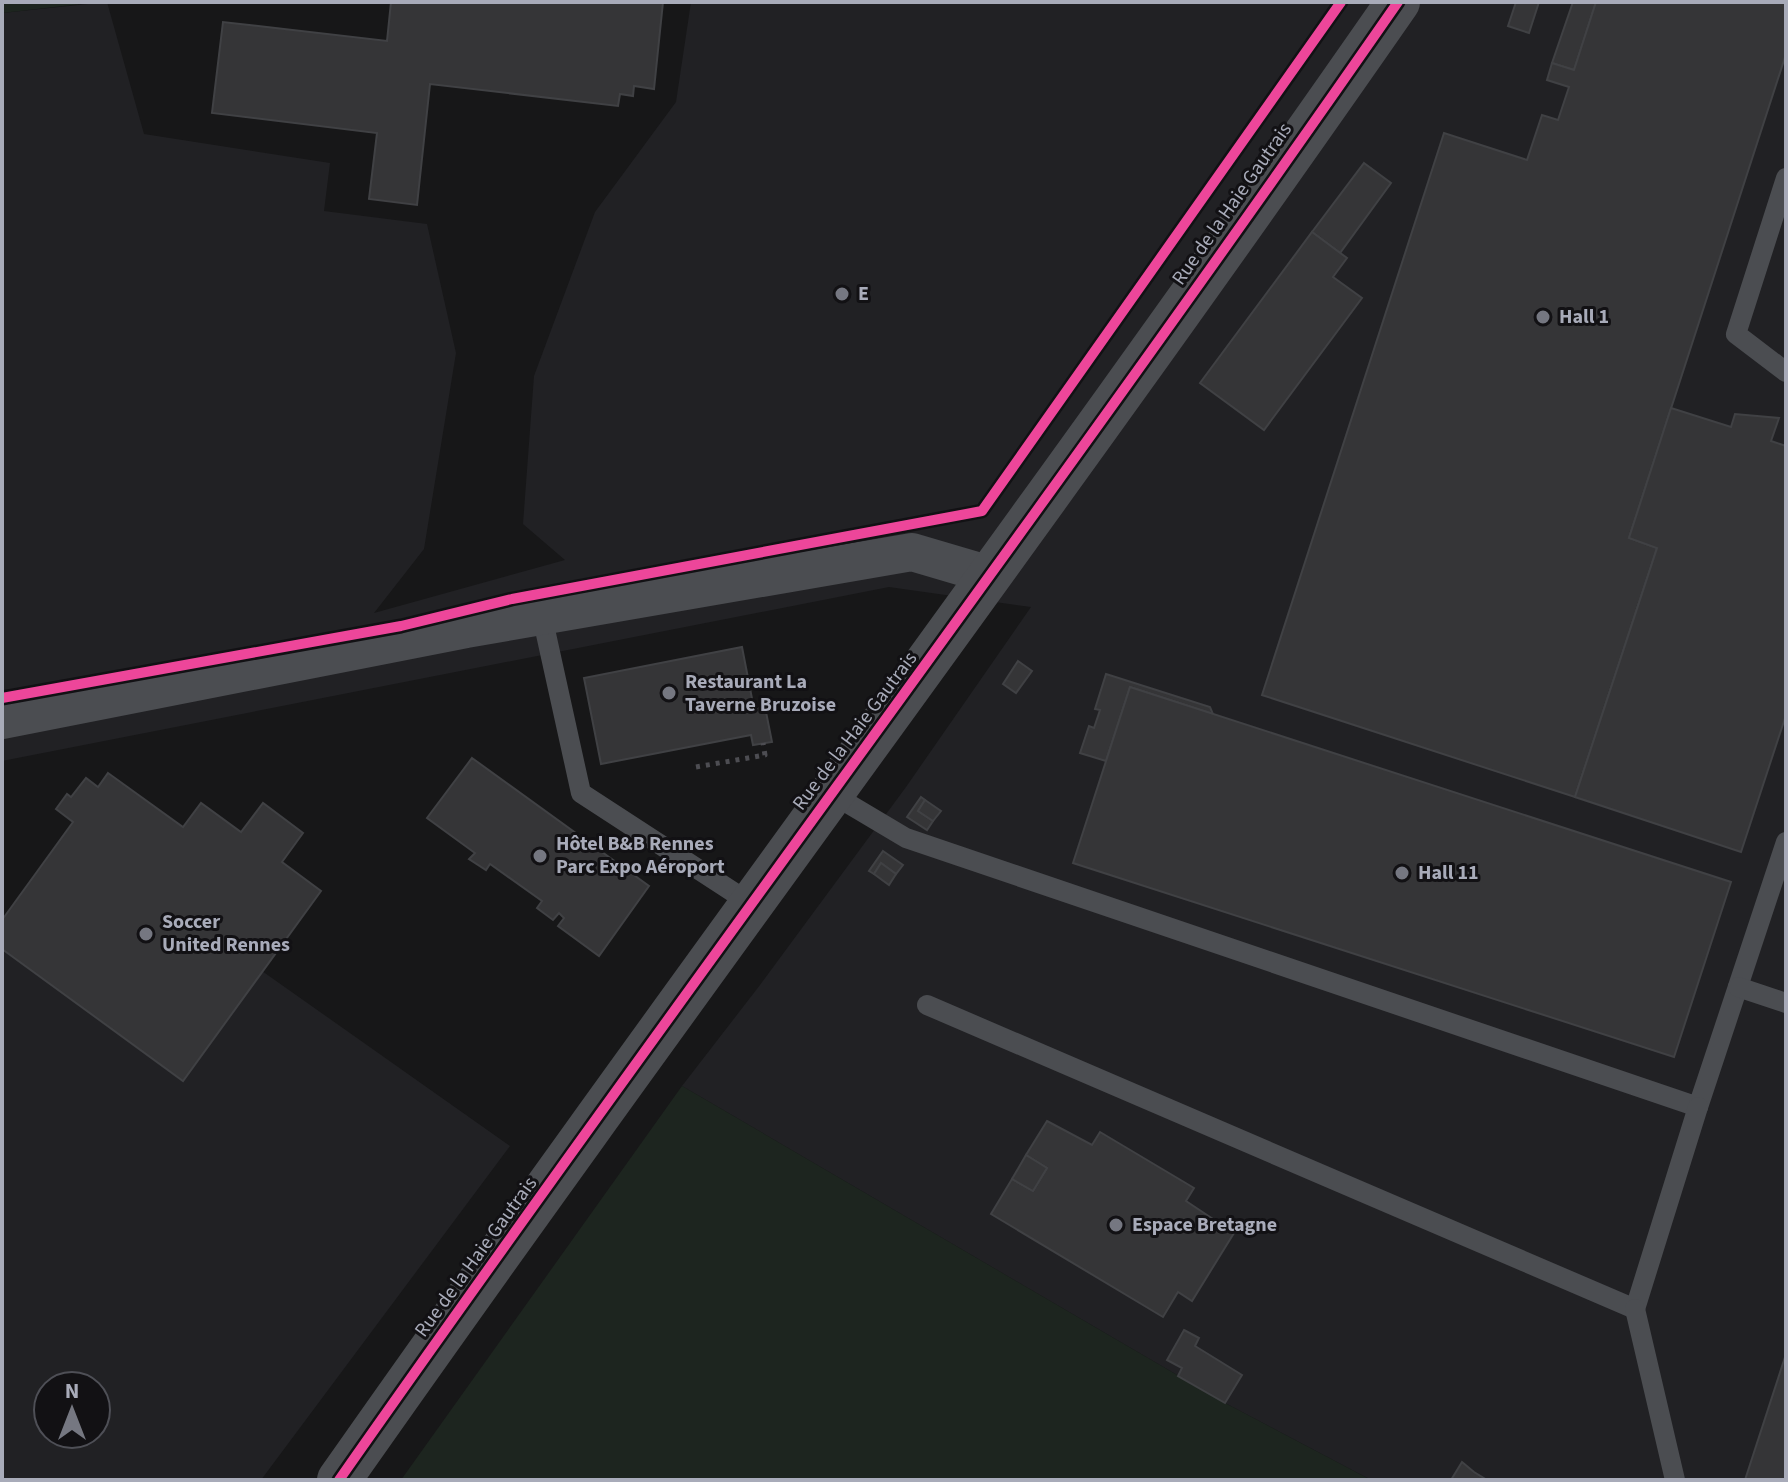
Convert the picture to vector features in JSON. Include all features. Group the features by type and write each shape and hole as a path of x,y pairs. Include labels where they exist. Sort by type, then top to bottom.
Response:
{"street":[{"name":"Rue de la Haie Gautrais","path":"339,1480 1398,2"},
{"path":"2,720 542,616 912,552 990,575"}],"lane":[{"path":"1785,185 1736,334 1786,372"},
{"path":"542,616 581,793 750,903"},
{"path":"832,794 906,838 1698,1107"},
{"path":"1675,1480 1635,1309 1786,842"},
{"path":"1738,987 1786,1003"},
{"path":"927,1005 1635,1309"}],"path":[{"path":"696,767 765,755 763,743"}],"shaded area":[{"path":"2,2 98,2 2,13"},
{"path":"107,2 144,134 330,163 324,211 427,224 456,353 424,549 374,613 565,560 523,524 534,376 595,212 676,102 691,2 1786,2 1786,1480 1371,1480 1225,1403 682,1086 906,787 1031,607 889,587 2,761 2,13"},
{"path":"2,949 182,1081 262,971 510,1146 261,1480 2,1480"},
{"path":"682,1086 1225,1403 1371,1480 401,1480"}],"building":[{"path":"391,2 663,2 654,89 634,86 633,96 620,94 618,106 430,84 417,205 369,199 377,133 212,113 223,22 387,41"},
{"path":"1516,2 1539,2 1529,33 1508,26"},
{"path":"1573,2 1596,2 1574,70 1552,63"},
{"name":"Hall 1","path":"1596,2 1786,2 1786,54 1629,538 1657,548 1575,797 1262,695 1444,133 1527,160 1542,115 1558,120 1569,87 1547,80 1552,63 1574,70"},
{"path":"1364,163 1391,183 1340,253 1312,232"},
{"path":"1312,232 1347,258 1333,277 1362,298 1264,430 1200,383"},
{"path":"1671,408 1731,427 1735,414 1779,418 1771,441 1786,446 1786,715 1741,852 1575,797 1657,548 1629,538"},
{"name":"Restaurant La Taverne Bruzoise","path":"742,647 754,709 765,707 772,742 753,745 751,735 601,764 584,678"},
{"path":"1018,661 1032,671 1016,693 1003,684"},
{"path":"1106,674 1210,707 1213,714 1130,687 1106,761 1080,753 1089,726 1094,728 1100,710 1095,709"},
{"name":"Hall 11","path":"1130,687 1731,882 1674,1057 1073,863"},
{"name":"Hôtel B&B Rennes Parc Expo Aéroport","path":"472,758 649,886 599,956 558,926 564,918 559,913 553,920 537,908 542,901 490,864 486,870 469,859 475,853 427,818"},
{"name":"Soccer United Rennes","path":"108,773 183,827 201,803 241,832 263,803 303,833 282,862 321,891 183,1081 2,949 2,920 73,822 56,809 67,794 71,797 86,778 98,787"},
{"path":"921,797 925,800 918,811 933,821 927,830 907,817"},
{"path":"925,800 941,811 933,821 918,811"},
{"path":"883,851 903,865 896,874 881,863 874,874 869,871"},
{"path":"881,863 896,874 889,885 874,874"},
{"name":"Espace Bretagne","path":"1047,1121 1092,1145 1100,1132 1194,1188 1186,1201 1234,1233 1192,1301 1178,1292 1163,1317 991,1214 1012,1179 1033,1191 1047,1168 1026,1155"},
{"path":"1026,1155 1047,1168 1033,1191 1012,1179"},
{"path":"1184,1330 1199,1338 1195,1346 1242,1375 1225,1403 1178,1376 1182,1368 1167,1360"},
{"path":"1786,1354 1786,1480 1745,1480"},
{"path":"1462,1462 1474,1472 1487,1480 1451,1480"}],"cycle path":[{"path":"2,698 401,626 512,599 982,511 1341,2"},
{"path":"339,1480 1136,373 1398,2"}],"place":[{"name":"E","path":"842,294"},
{"name":"Hall 1","path":"1543,317"},
{"name":"Restaurant La Taverne Bruzoise","path":"669,693"},
{"name":"Hôtel B&B Rennes Parc Expo Aéroport","path":"540,856"},
{"name":"Hall 11","path":"1402,873"},
{"name":"Soccer United Rennes","path":"146,934"},
{"name":"Espace Bretagne","path":"1116,1225"}]}
